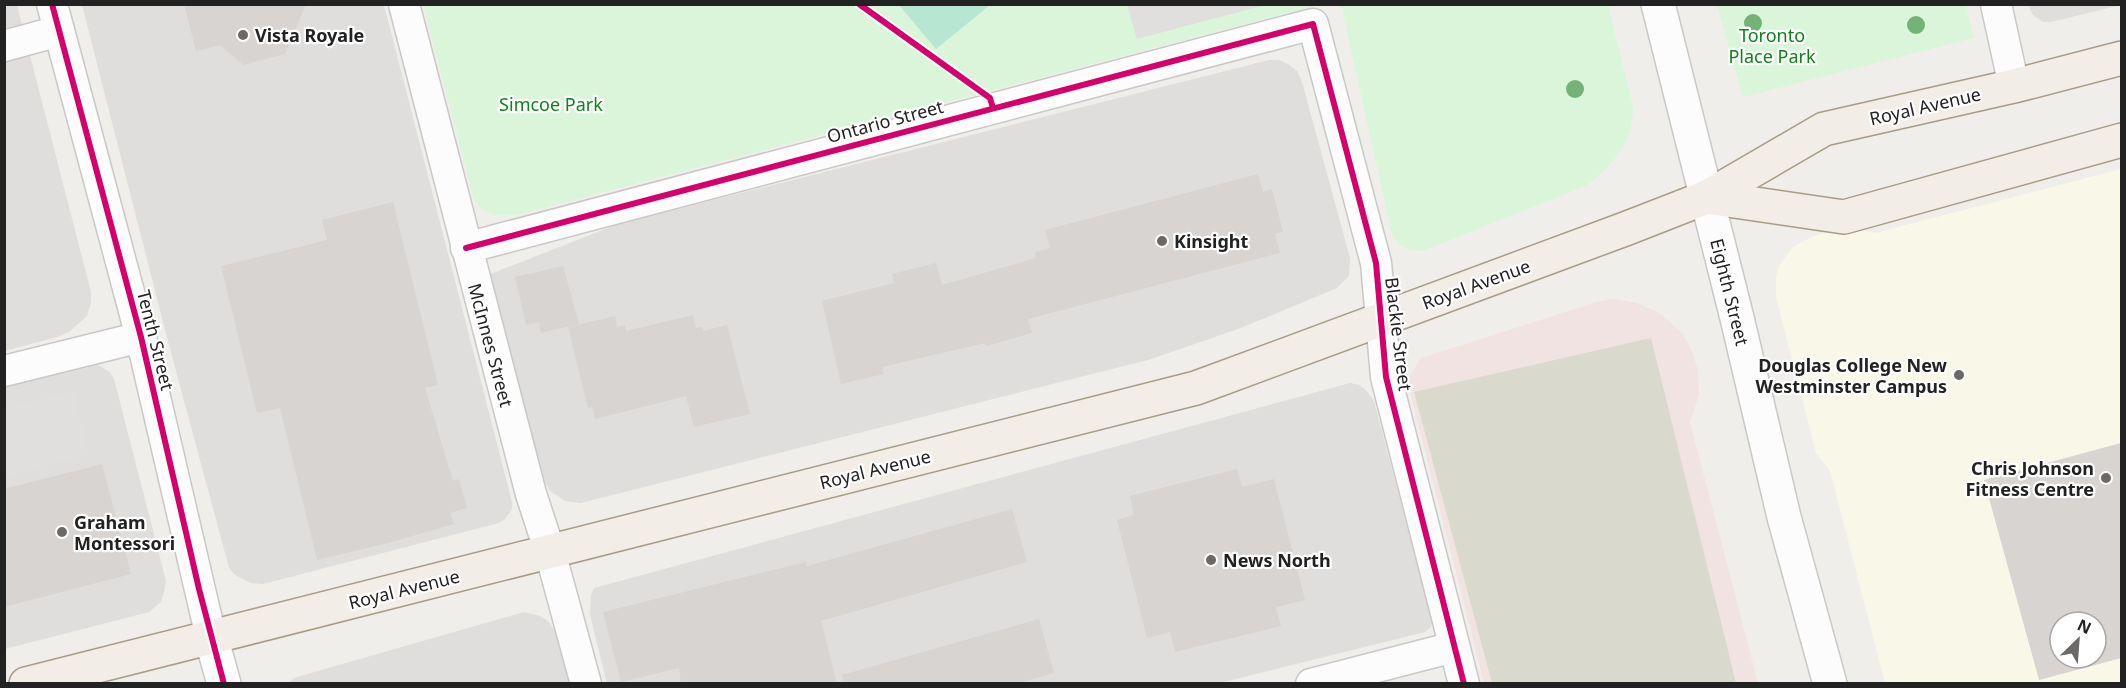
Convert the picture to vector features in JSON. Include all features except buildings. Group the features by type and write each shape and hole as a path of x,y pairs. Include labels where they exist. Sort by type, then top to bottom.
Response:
{"main road":[{"name":"Royal Avenue","path":"26,684 1196,388 1707,197 1824,129 2014,86 2121,58"},
{"name":"Royal Avenue","path":"1707,197 1844,217 2121,140"}],"street":[{"name":"McInnes Street","path":"404,4 531,494 550,552 586,684"},
{"name":"Eighth Street","path":"1658,4 1784,517 1830,684"},
{"path":"1996,4 2014,86"},
{"path":"4,46 56,18"},
{"name":"Tenth Street","path":"56,18 141,337 224,684"},
{"name":"Ontario Street","path":"466,248 1313,24"},
{"name":"Blackie Street","path":"1313,24 1376,263 1386,377 1464,684"},
{"path":"4,371 141,337"},
{"path":"1311,684 1454,647"}],"shaded area":[{"path":"1127,4 1265,5 1137,39"},
{"path":"2028,4 2121,5 2043,22 2033,15"},
{"path":"4,5 17,5 91,292 91,303 87,316 69,332 5,351"},
{"path":"82,5 384,5 512,502 512,509 506,518 499,523 263,584 251,583 235,575 229,568"},
{"path":"1269,60 1279,60 1288,64 1297,71 1302,82 1350,258 1349,276 1337,288 1241,328 1148,360 581,503 565,501 550,491 545,482 488,275 618,224"},
{"name":"Douglas College New Westminster Campus","path":"2121,169 2121,683 1885,683 1830,471 1816,453 1776,297 1776,277 1779,266 1792,248 1811,237 1851,228 1875,233"},
{"path":"1613,299 1638,303 1661,314 1683,334 1692,351 1698,370 1699,395 1690,422 1758,683 1484,683 1407,380 1421,358 1597,302"},
{"path":"1651,338 1736,683 1492,683 1414,392"},
{"path":"98,365 110,372 114,379 166,581 161,602 149,612 5,649 5,387"},
{"path":"1350,383 1366,390 1374,401 1432,621 1431,627 1425,632 1220,683 607,684 590,615 591,595 594,588"},
{"path":"73,392 89,454 5,476 5,409"},
{"path":"524,612 547,620 555,631 569,683 287,683 297,677"}],"green space":[{"name":"Simcoe Park","path":"423,5 1318,5 516,215 503,215 483,210 474,200"},
{"path":"899,5 990,5 936,49"},
{"path":"1341,5 1608,5 1633,106 1630,131 1626,142 1613,161 1586,186 1423,251 1405,248 1392,235"},
{"name":"Toronto Place Park","path":"1717,5 1966,5 1974,38 1743,97"}],"cycle path":[{"path":"52,4 141,337 199,589 224,684"},
{"path":"859,4 990,98 993,108"},
{"path":"466,248 1313,24 1376,263 1386,377 1464,684"}],"place":[{"name":"Vista Royale","path":"243,35"},
{"name":"Kinsight","path":"1162,241"},
{"name":"Douglas College New Westminster Campus","path":"1959,375"},
{"name":"Chris Johnson Fitness Centre","path":"2106,478"},
{"name":"Graham Montessori","path":"62,532"},
{"name":"News North","path":"1211,560"}]}
